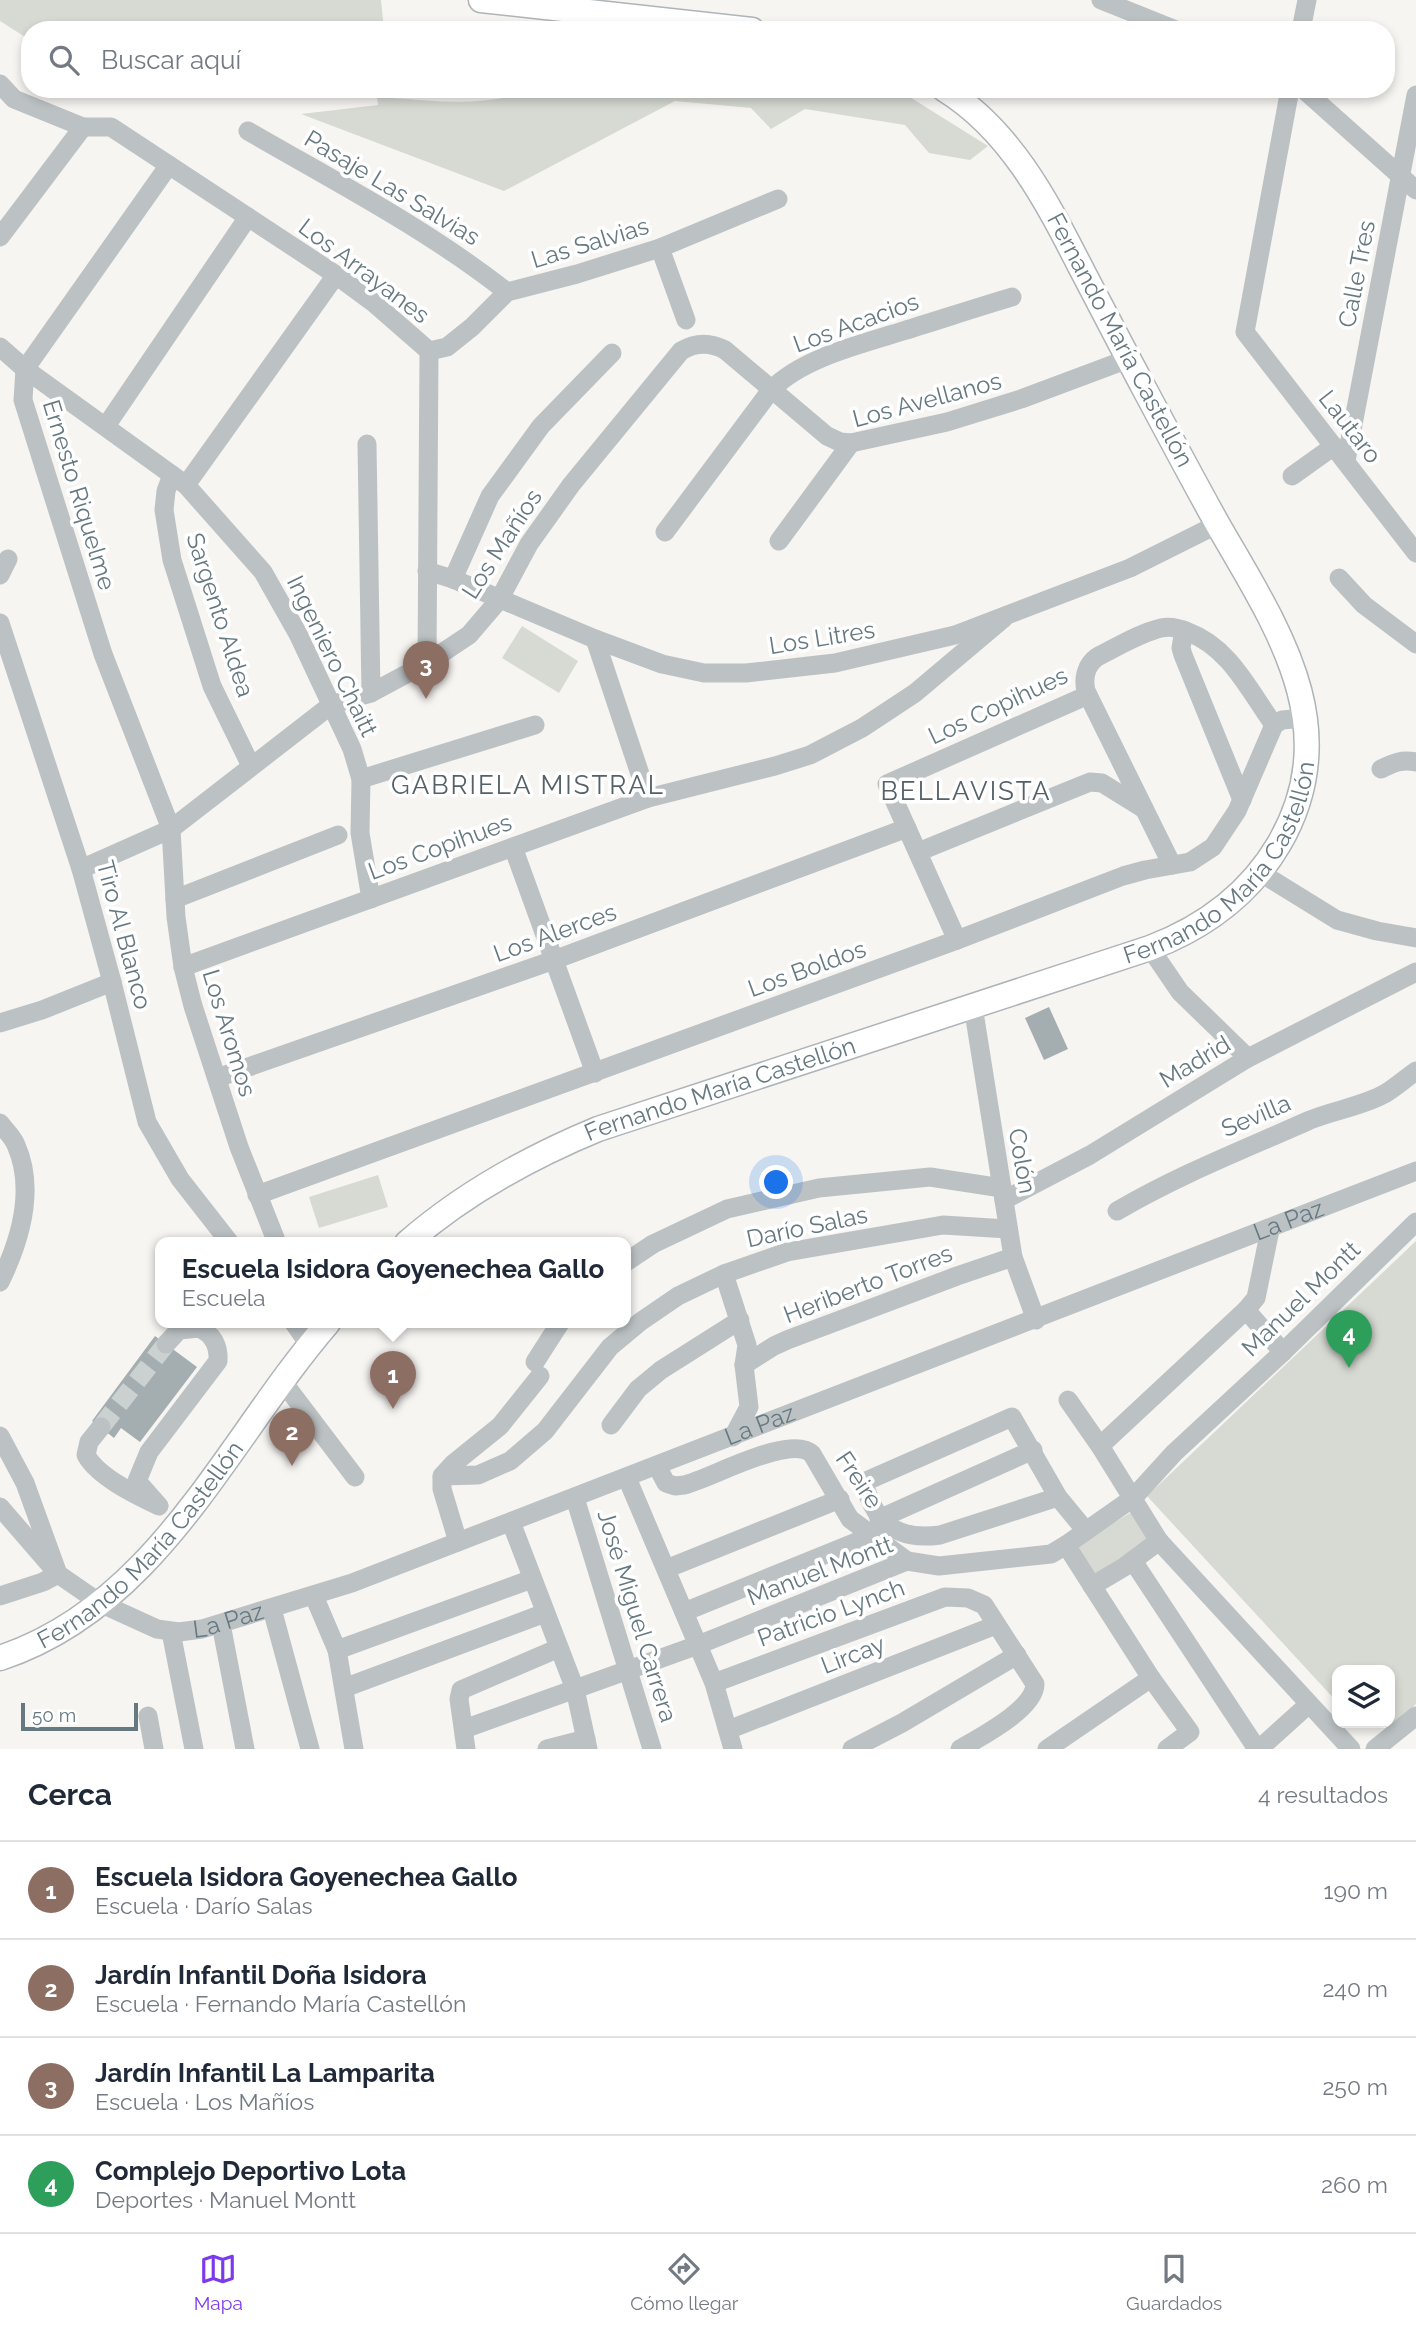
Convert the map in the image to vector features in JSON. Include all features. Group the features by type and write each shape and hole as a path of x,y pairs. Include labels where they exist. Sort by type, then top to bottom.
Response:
{"main road":[{"path":"481,0 671,21"},
{"name":"Fernando María Castellón","path":"414,1237 489,1182 598,1129 1177,937 1207,920 1238,897 1261,873 1289,825 1301,792 1306,754 1305,718 1300,689 1289,656 1257,591 1128,359 1055,219 1005,142 956,98"},
{"name":"Fernando María Castellón","path":"8,1656 76,1620 132,1576 183,1519 321,1330"}],"street":[{"path":"1101,0 1154,21"},
{"path":"1303,21 1307,0"},
{"name":"Los Arrayanes","path":"0,84 7,101 83,127 111,127 336,275 374,303 429,351 427,663"},
{"name":"Calle Tres","path":"1340,454 1416,95"},
{"name":"Lautaro","path":"1288,98 1245,332 1416,553"},
{"path":"1313,98 1416,190"},
{"path":"0,237 83,127"},
{"name":"Pasaje Las Salvias","path":"248,131 396,214 471,264 507,292"},
{"path":"25,369 169,165"},
{"name":"Las Salvias","path":"429,351 447,347 472,327 507,292 660,248 778,199"},
{"path":"106,426 248,217"},
{"path":"660,248 686,320"},
{"name":"Sargento Aldea","path":"251,766 212,685 172,560 164,510 166,491 179,480 336,275"},
{"name":"Los Acacios","path":"665,531 771,390 793,371 833,355 1012,297"},
{"name":"Los Mañíos","path":"81,869 171,829 331,705 371,693 427,663 469,635 499,600 529,544 571,485 681,351 695,344 718,346 827,436 840,442 851,443"},
{"name":"Ingeniero Chaitt","path":"0,347 25,369 179,480 262,572 298,634 352,749 361,779 360,833 371,898"},
{"path":"453,579 490,496 541,426 612,353"},
{"name":"Los Avellanos","path":"779,541 851,443 947,422 994,408 1128,359"},
{"name":"Ernesto Riquelme","path":"25,369 23,400 95,629 171,829"},
{"path":"367,444 371,693"},
{"path":"1292,476 1340,454"},
{"name":"Los Litres","path":"427,571 453,579 595,639 683,669 704,673 746,673 804,668 894,651 954,635 1130,568 1218,524"},
{"path":"1339,578 1364,605 1416,643"},
{"name":"Los Copihues","path":"183,967 648,798 810,755 862,728 915,693 1004,618"},
{"name":"Tiro Al Blanco","path":"0,623 81,869 147,1122 180,1179 225,1237"},
{"name":"Los Copihues","path":"907,828 887,784 1087,695 1085,678 1094,659 1162,628 1184,630"},
{"path":"1242,800 1183,655 1181,648 1184,630 1209,641 1221,651 1274,725 1282,720 1305,718"},
{"path":"595,639 648,798"},
{"path":"1087,695 1172,865"},
{"path":"361,779 535,725"},
{"name":"Los Boldos","path":"257,1195 957,940 1123,876 1190,862 1213,847 1232,821 1274,725"},
{"path":"1381,769 1394,762 1416,762"},
{"path":"918,852 1090,782 1102,783 1145,809"},
{"path":"907,828 957,940"},
{"name":"Los Alerces","path":"217,1078 554,960 907,828"},
{"name":"Los Aromos","path":"171,829 183,967 193,1006 257,1195 275,1237"},
{"path":"175,898 338,835"},
{"path":"513,847 595,1073"},
{"path":"1261,873 1337,920 1416,938"},
{"path":"1150,948 1180,992 1248,1058"},
{"name":"Madrid","path":"1003,1194 1090,1154 1248,1058 1416,972"},
{"path":"0,1023 42,1010 112,982"},
{"name":"Colón","path":"973,1006 1013,1257 1036,1320"},
{"name":"Sevilla","path":"1117,1212 1156,1188 1175,1182 1218,1159 1324,1114 1384,1094 1416,1071"},
{"path":"0,1123 16,1144 26,1184 22,1220 13,1254 0,1282"},
{"name":"La Paz","path":"0,1507 58,1574 100,1603 144,1624 171,1632 221,1624 314,1596 575,1498 1416,1171"},
{"path":"631,1259 653,1244 727,1209 819,1188 930,1177 1003,1194"},
{"name":"Manuel Montt","path":"464,1729 698,1645 907,1561 939,1566 1051,1554 1133,1498 1174,1453 1283,1352 1416,1222"},
{"name":"Darío Salas","path":"442,1476 478,1475 510,1461 545,1432 610,1347 678,1296 724,1273 787,1252 943,1225 1008,1229"},
{"path":"1100,1446 1247,1310 1256,1298 1270,1230"},
{"name":"Heriberto Torres","path":"744,1365 787,1340 1013,1257"},
{"path":"724,1273 747,1345 744,1365 749,1406 733,1437"},
{"path":"1247,1310 1283,1352"},
{"path":"611,1425 638,1389 661,1370 740,1320"},
{"path":"159,1506 137,1481 149,1451 218,1361 214,1341 198,1328 179,1330 166,1344"},
{"path":"458,1542 442,1489 442,1476 500,1426 537,1369 558,1328"},
{"path":"284,1382 355,1477"},
{"path":"1069,1400 1159,1541 1351,1749"},
{"name":"Manuel Montt","path":"1033,1450 1012,1417 864,1482 875,1527 927,1537 940,1535 1058,1497"},
{"path":"101,1427 89,1442 86,1455 92,1466 138,1496 183,1519"},
{"path":"0,1436 25,1483 58,1574 31,1587 0,1596"},
{"name":"Freire","path":"657,1466 666,1483 684,1485 752,1458 800,1447 812,1454 850,1519 875,1527 907,1561"},
{"path":"684,1612 875,1527 1033,1450 1058,1497 1086,1531"},
{"path":"627,1478 714,1683 731,1740"},
{"name":"José Miguel Carrera","path":"575,1498 652,1749"},
{"path":"666,1569 840,1499"},
{"path":"511,1522 575,1689 587,1744 547,1749"},
{"path":"1092,1586 1133,1561 1159,1541"},
{"path":"1066,1545 1151,1678 1190,1732 1168,1749"},
{"path":"1133,1561 1258,1749 1308,1704"},
{"path":"337,1650 532,1578"},
{"path":"314,1596 337,1650 354,1749"},
{"name":"Patricio Lynch","path":"714,1683 945,1597 968,1598 984,1605 996,1625"},
{"path":"272,1609 310,1749"},
{"path":"344,1688 545,1613"},
{"path":"221,1624 245,1749"},
{"path":"960,1749 1001,1724 1031,1699 1035,1691 1035,1684 996,1625"},
{"name":"Lircay","path":"731,1740 996,1625"},
{"path":"171,1632 194,1749"},
{"path":"466,1749 459,1699 461,1690 559,1648"},
{"path":"852,1749 902,1723 1017,1655"},
{"path":"1047,1749 1151,1678"},
{"path":"148,1716 154,1749"},
{"path":"1374,1749 1416,1716"}],"shaded area":[{"path":"0,0 381,0 383,21 21,21 21,34 0,21"},
{"path":"377,98 465,102 504,98 911,98 988,146 970,160 929,153 905,125 805,109 771,129 751,108 675,101 504,191 301,114 378,105"},
{"path":"522,626 578,661 559,693 502,658"},
{"path":"378,1175 388,1207 319,1228 309,1197"},
{"path":"1416,1241 1416,1704 1396,1723 1395,1665 1332,1665 1332,1697 1147,1496"},
{"path":"1135,1510 1153,1539 1094,1574 1077,1545"}],"building":[{"path":"1049,1007 1068,1049 1044,1060 1025,1018"},
{"path":"155,1336 197,1367 140,1442 121,1428 114,1438 92,1421"}],"tunnel":[{"path":"101,1427 166,1344"}],"place":[{"name":"Jardín Infantil La Lamparita","path":"426,699"},
{"name":"Complejo Deportivo Lota","path":"1349,1368"},
{"name":"Escuela Isidora Goyenechea Gallo","path":"393,1409"},
{"name":"Jardín Infantil Doña Isidora","path":"292,1466"}],"district":[{"name":"GABRIELA MISTRAL","path":"528,785"},
{"name":"BELLAVISTA","path":"966,791"}]}
